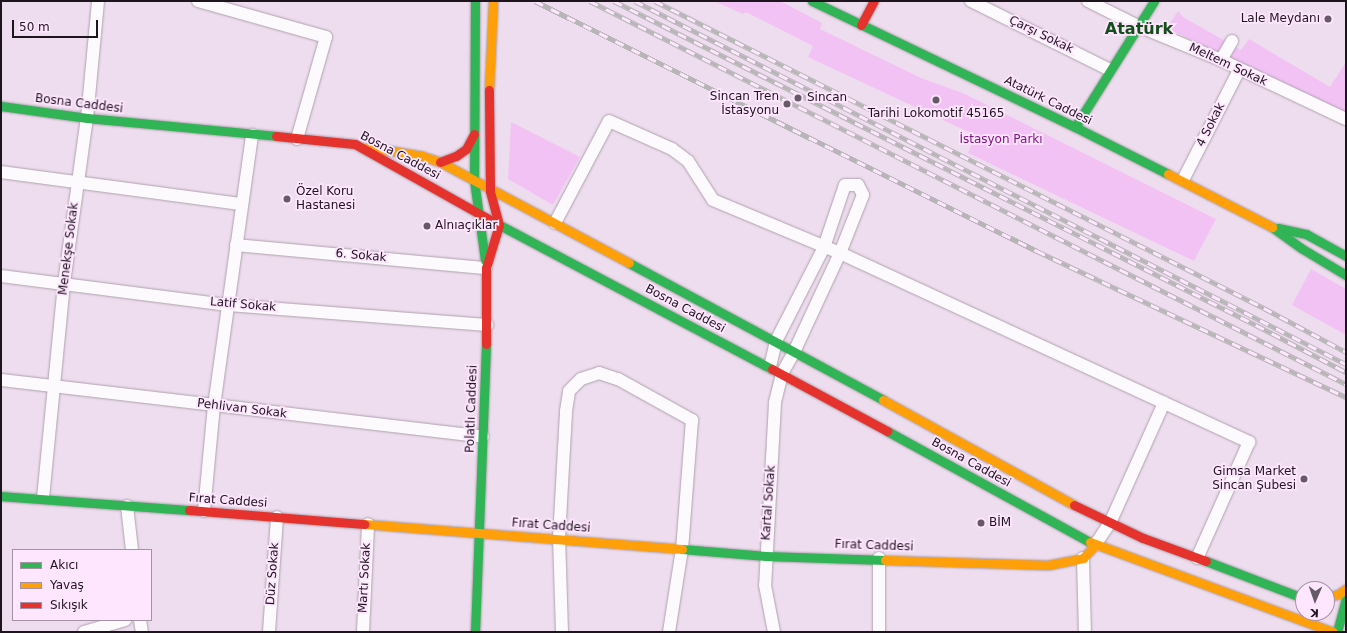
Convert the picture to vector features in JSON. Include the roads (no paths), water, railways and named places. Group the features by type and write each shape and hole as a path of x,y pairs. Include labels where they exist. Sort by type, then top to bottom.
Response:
{"street":[{"name":"Menekşe Sokak","path":"43,498 64,283 87,118 98,1"},
{"path":"198,1 326,37 297,139"},
{"path":"475,1 474,180 480,213 486,268"},
{"path":"493,1 489,87 490,191 499,225"},
{"name":"Atatürk Caddesi","path":"812,1 1183,180 1272,227"},
{"path":"861,24 874,1"},
{"name":"Çarşı Sokak","path":"971,1 1110,70"},
{"name":"Meltem Sokak","path":"1088,1 1138,26 1221,60 1239,70 1346,119"},
{"path":"1075,127 1154,1"},
{"path":"1221,60 1232,41"},
{"name":"4 Sokak","path":"1183,180 1239,70"},
{"name":"Bosna Caddesi","path":"1,106 87,118 355,144 422,156 440,162 474,180 490,191 555,222 776,341 1079,508 1143,538 1295,595"},
{"path":"555,222 609,121 672,149 688,161 713,200 824,247 840,252 1249,442 1197,558"},
{"path":"440,162 456,156 466,149 474,134"},
{"path":"204,512 214,406 252,135"},
{"name":"Bosna Caddesi","path":"355,144 499,225 770,367 1095,546 1333,632"},
{"path":"1,172 242,204"},
{"name":"Kartal Sokak","path":"774,632 765,585 775,403 782,374 794,352 840,252 863,195 858,185 845,185 824,247"},
{"name":"Polatlı Caddesi","path":"475,632 487,325 486,268 499,225"},
{"path":"1272,227 1306,234 1346,256"},
{"path":"1272,227 1301,248 1346,275"},
{"name":"6. Sokak","path":"236,245 486,268"},
{"path":"770,367 776,341 824,247"},
{"name":"Latif Sokak","path":"1,276 228,305 487,325"},
{"path":"562,632 558,538 566,411 569,391 581,379 599,373 618,379 692,420 682,549 669,632"},
{"name":"Pehlivan Sokak","path":"1,380 483,438"},
{"path":"1085,632 1083,558 1095,546 1110,523 1164,403"},
{"name":"Fırat Caddesi","path":"1,496 558,538 766,556 879,558 1048,565 1083,558"},
{"path":"126,506 132,549"},
{"name":"Düz Sokak","path":"269,632 277,517"},
{"name":"Martı Sokak","path":"363,632 368,524"},
{"path":"879,558 879,632"},
{"path":"1335,595 1346,589"},
{"path":"1337,632 1344,613 1346,599"},
{"path":"84,632 122,621"},
{"path":"140,621 142,632"}],"railway":[{"path":"535,1 1037,251 1346,397"},
{"path":"590,1 1346,384"},
{"path":"614,1 1256,325 1346,372"},
{"path":"635,1 1346,364"},
{"path":"655,1 1264,308 1346,352"}],"place":[{"name":"Lale Meydanı","path":"1328,19"},
{"name":"Sincan","path":"798,98"},
{"name":"Tarihi Lokomotif 45165","path":"936,100"},
{"name":"Sincan Tren İstasyonu","path":"787,104"},
{"name":"Özel Koru Hastanesi","path":"287,199"},
{"name":"Alnıaçıklar","path":"427,226"},
{"name":"Gimsa Market Sincan Şubesi","path":"1304,479"},
{"name":"BİM","path":"981,523"}],"district":[{"name":"Atatürk","path":"1139,29"}],"park label":[{"name":"İstasyon Parkı","path":"1001,140"}]}
